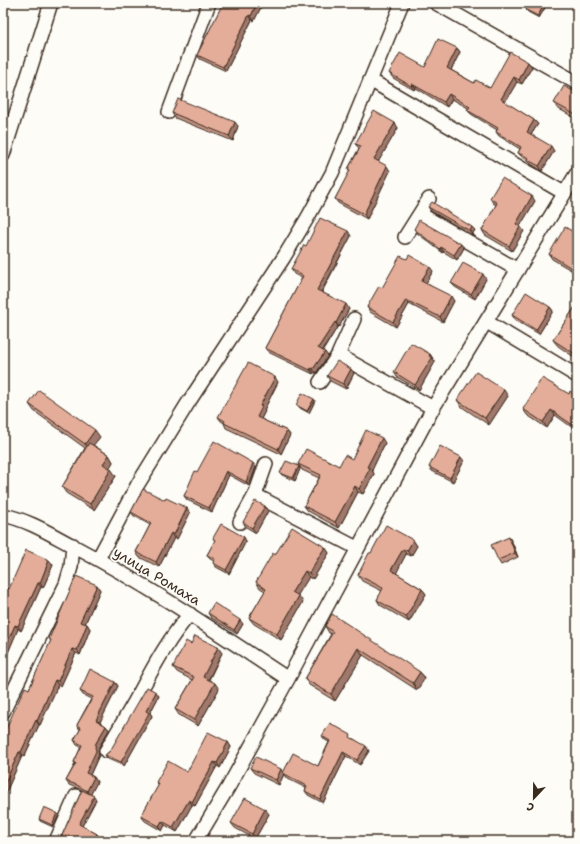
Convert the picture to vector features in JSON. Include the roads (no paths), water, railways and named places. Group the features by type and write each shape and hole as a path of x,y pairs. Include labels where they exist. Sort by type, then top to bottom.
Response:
{"street":[{"path":"3,155 51,3"},
{"path":"169,112 209,3"},
{"path":"98,558 138,484 188,403 284,257 308,217 332,173 402,3"},
{"path":"436,3 577,83"},
{"path":"370,80 564,193"},
{"path":"196,841 229,786 288,679 433,408 577,173"},
{"path":"405,237 429,199"},
{"path":"420,214 518,270"},
{"path":"320,382 338,355 354,319"},
{"path":"487,322 577,376"},
{"path":"338,355 433,408"},
{"path":"240,522 255,495 266,464"},
{"path":"255,495 357,548"},
{"name":"улица Ромаха","path":"3,515 15,517 43,529 98,558 190,614 288,679"},
{"path":"3,712 66,584 72,567 73,545"},
{"path":"106,751 156,662 179,626 190,614"},
{"path":"61,839 76,796"}]}
